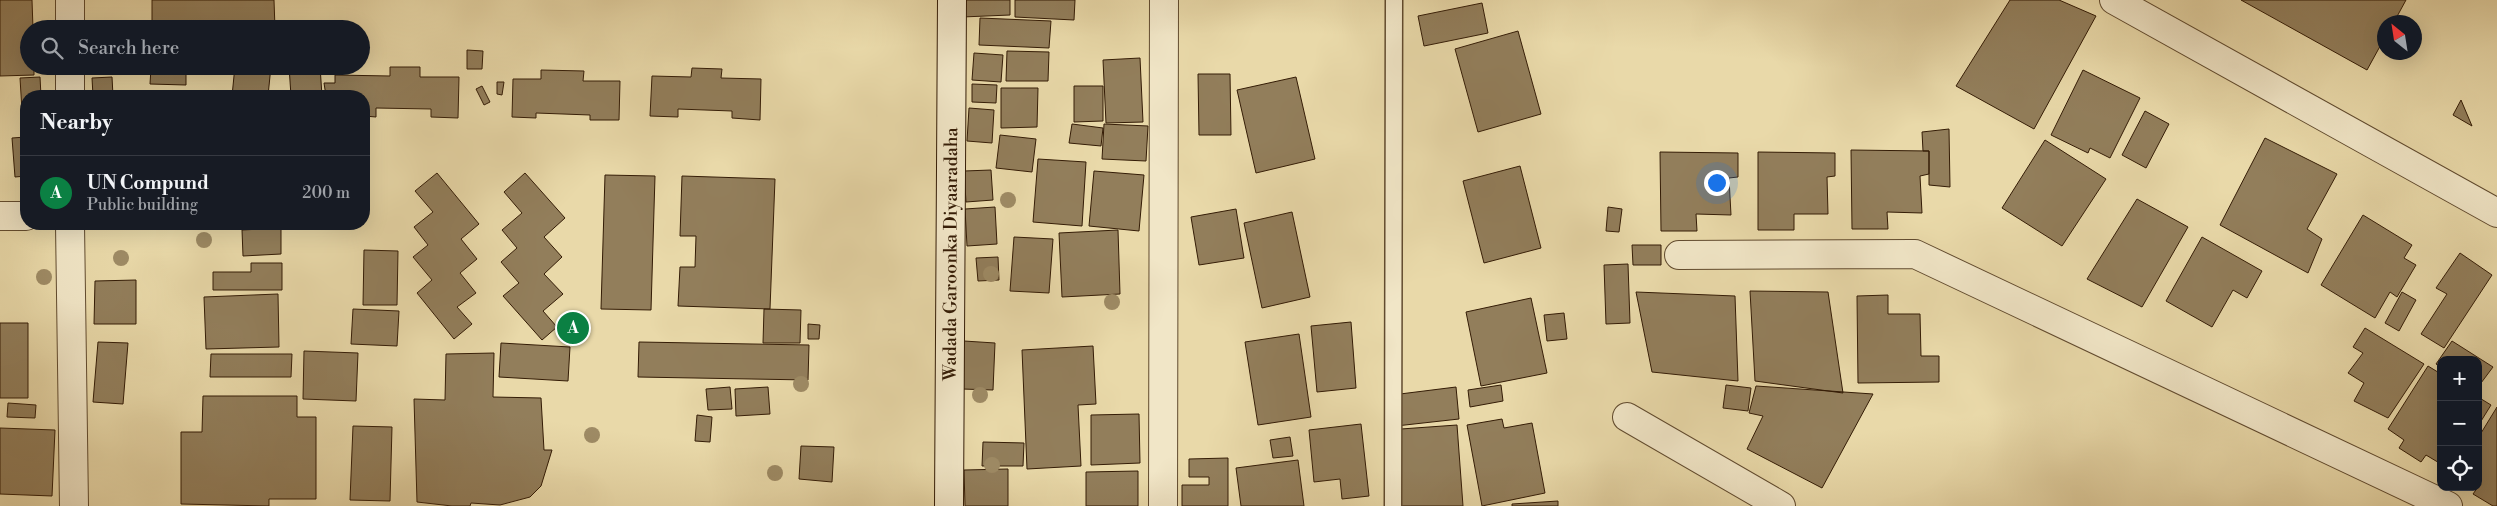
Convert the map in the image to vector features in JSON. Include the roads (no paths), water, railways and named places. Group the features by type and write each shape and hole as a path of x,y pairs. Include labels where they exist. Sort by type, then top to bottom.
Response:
{"street":[{"path":"70,0 70,20"},
{"name":"Wadada Garoonka Diyaaradaha","path":"949,506 952,0"},
{"path":"1163,506 1164,0"},
{"path":"2114,0 2497,213"},
{"path":"70,75 70,90"},
{"path":"0,216 20,216"},
{"path":"70,230 74,506"},
{"path":"1679,255 1915,254 2448,506"},
{"path":"1627,416 1781,506"}],"lane":[{"path":"1393,506 1394,0"}],"place":[{"name":"UN Compund","path":"573,328"}]}
